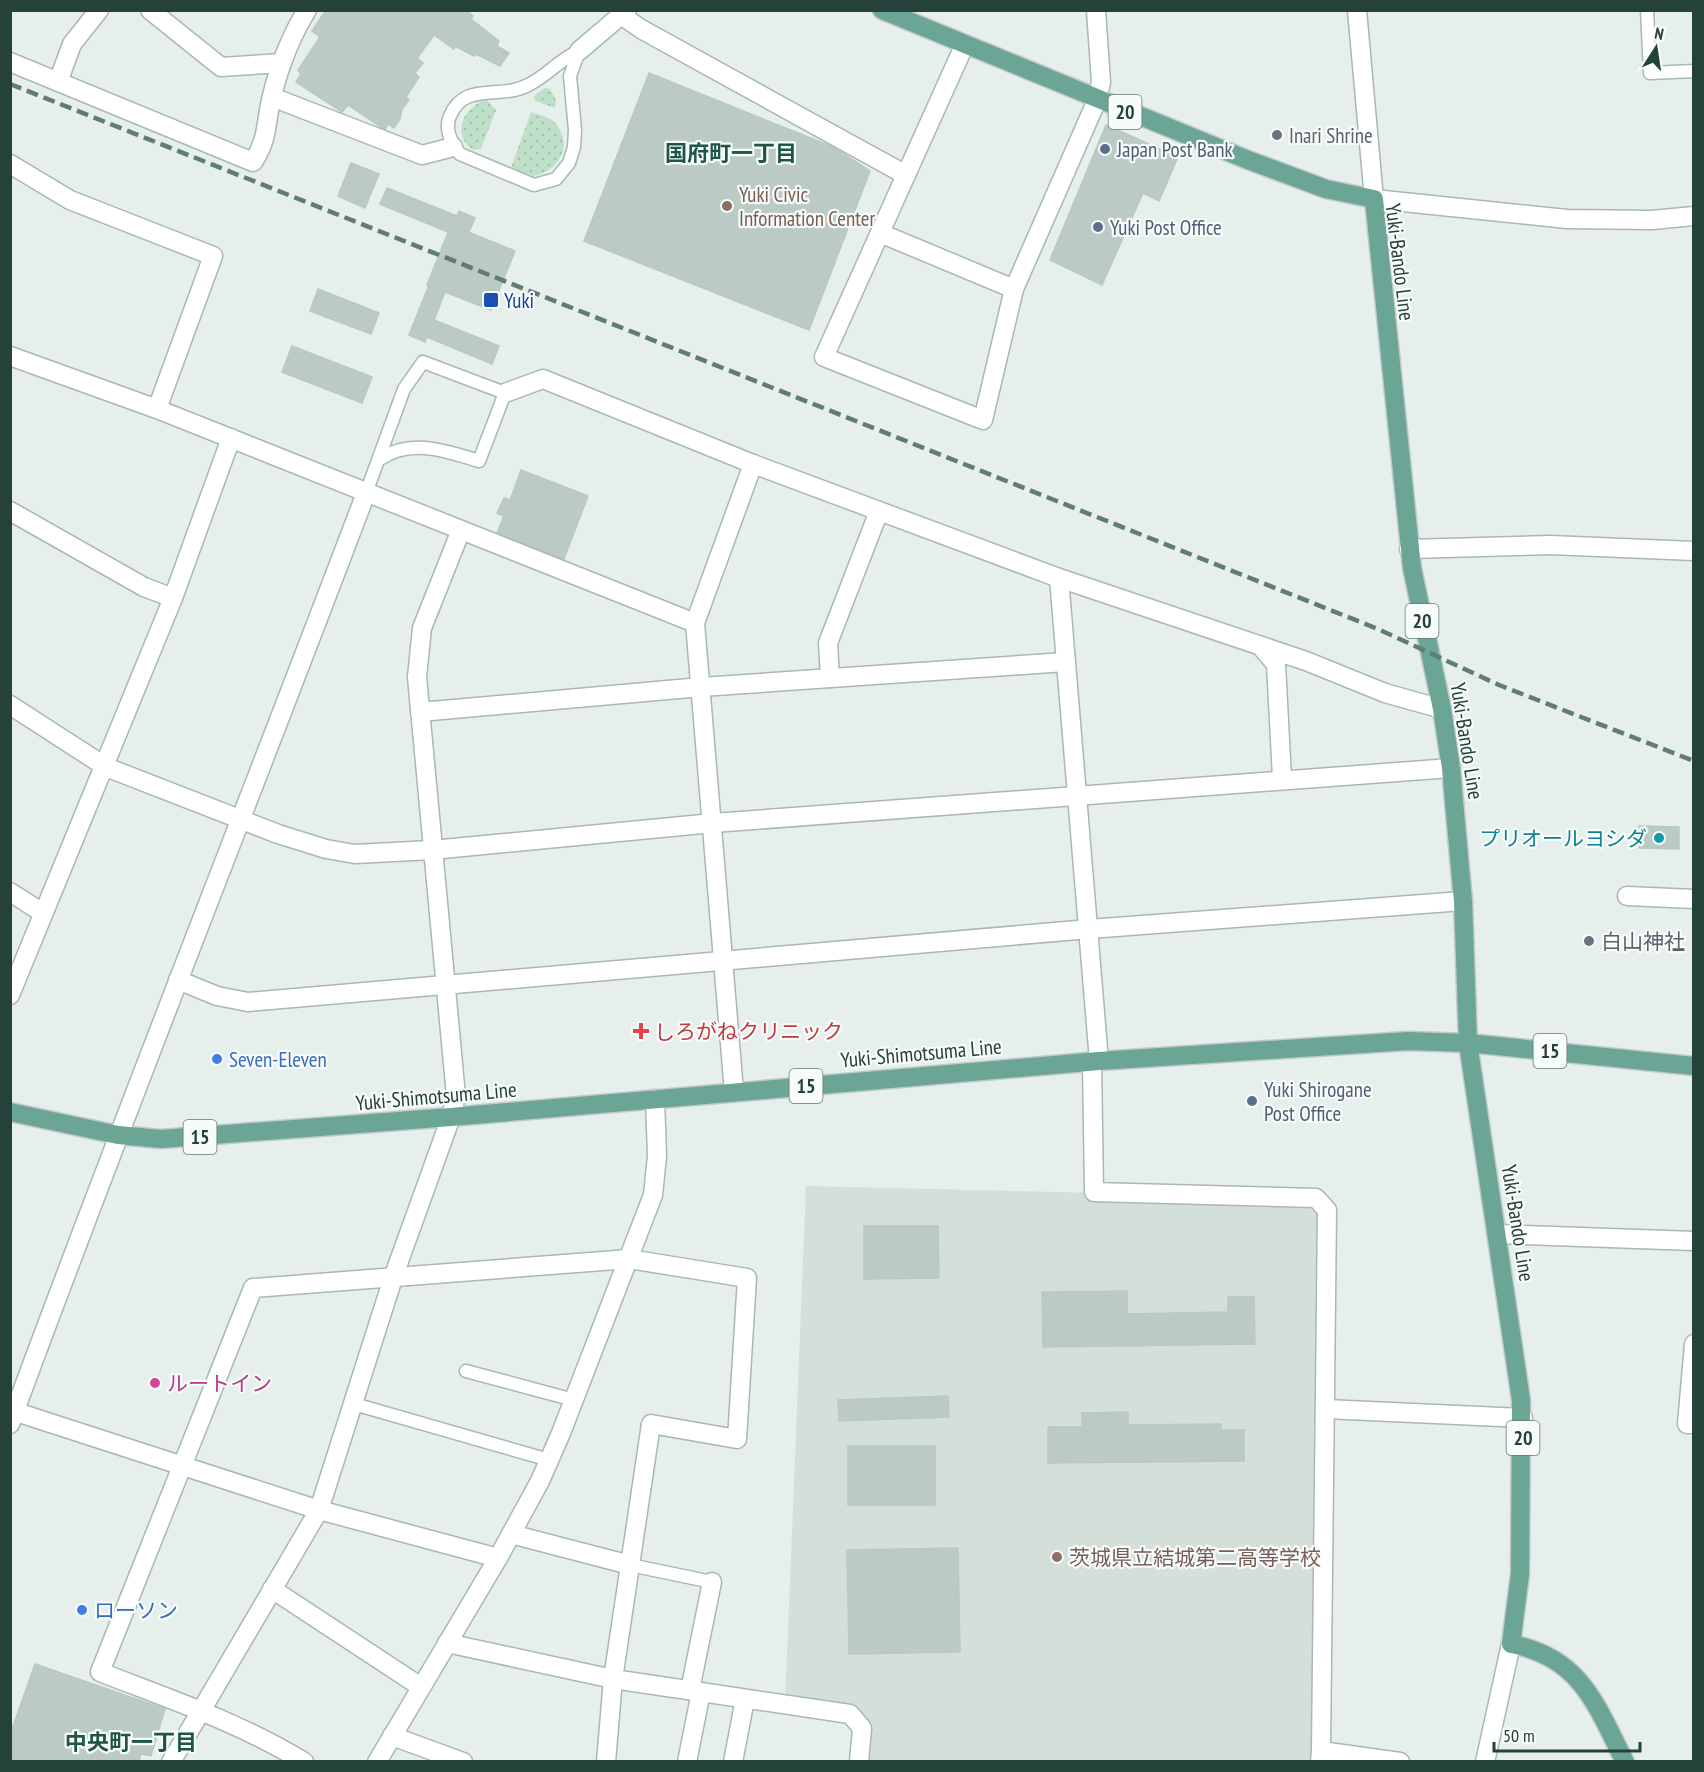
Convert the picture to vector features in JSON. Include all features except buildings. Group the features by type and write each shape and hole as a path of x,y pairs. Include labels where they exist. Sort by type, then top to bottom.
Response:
{"main road":[{"name":"Yuki-Bando Line","path":"882,10 964,46 1310,184 1374,199 1409,549 1417,598 1442,709 1451,768 1463,901 1468,1043 1498,1233 1523,1418 1520,1574 1511,1644"},
{"name":"Yuki-Shimotsuma Line","path":"10,1112 118,1135 171,1138 451,1117 1096,1061 1408,1041 1468,1043 1694,1066"},
{"path":"1511,1644 1545,1654 1576,1675 1586,1687 1626,1761"}],"street":[{"path":"58,82 72,45 99,10"},
{"path":"150,10 221,67 282,63"},
{"path":"10,62 253,162 264,146 272,98 282,63 307,10"},
{"path":"964,46 824,357 983,420 1014,290 1097,100 1101,82 1096,10"},
{"path":"1357,10 1374,199 1567,219 1652,220 1694,216"},
{"path":"579,51 624,13 641,29 906,175"},
{"path":"272,98 422,155 453,147"},
{"path":"10,164 70,200 213,256 157,409"},
{"path":"880,233 1014,290"},
{"path":"10,357 157,409 695,623"},
{"path":"505,393 543,379 753,464 1059,578 1263,649 1306,661 1385,693 1442,709"},
{"path":"10,995 106,767 173,598 231,438"},
{"path":"734,1092 695,623 753,464"},
{"path":"366,493 243,819 178,980 12,1415 184,1465 319,1510 498,1558"},
{"path":"10,511 144,587 173,598"},
{"path":"830,678 828,643 879,511"},
{"path":"171,1761 319,1510 394,1275 451,1117 456,1096 417,677 422,628 460,530"},
{"path":"1409,549 1550,545 1694,551"},
{"path":"1059,578 1089,929 1096,1061 1094,1192 1316,1198 1327,1210 1320,1756 1400,1761"},
{"path":"1263,649 1276,664 1282,778"},
{"path":"420,712 701,687 1065,662"},
{"path":"10,705 106,767 326,849 355,854 432,850 713,823 1078,796 1282,778 1451,768"},
{"path":"10,892 43,913"},
{"path":"1627,896 1694,899"},
{"path":"178,980 217,996 248,1002 1089,929 1463,901"},
{"path":"377,1761 498,1558 549,1460 653,1196 657,1156 655,1099"},
{"path":"1498,1233 1694,1242"},
{"path":"304,1761 201,1711 100,1672 253,1288 394,1275 629,1259 747,1278 737,1439 651,1424 613,1679 606,1761"},
{"path":"1694,1344 1687,1424 1694,1424"},
{"path":"1325,1409 1523,1418"},
{"path":"511,1534 630,1565"},
{"path":"687,1761 712,1582"},
{"path":"272,1589 421,1687"},
{"path":"447,1643 613,1679 850,1714 862,1728 858,1761"},
{"path":"1485,1761 1511,1644"},
{"path":"734,1761 745,1699"},
{"path":"392,1736 463,1761"}],"lane":[{"path":"1647,10 1650,73 1694,71"},
{"path":"579,51 570,76 574,147 569,163 561,176 534,186 460,154 453,147 448,121 456,103 473,93 516,91 531,84 563,58 579,51"},
{"path":"366,493 404,389 423,362 505,393 479,461 444,450 415,447 394,450 380,459"},
{"path":"466,1371 574,1400"},
{"path":"354,1404 549,1460"},
{"path":"630,1565 712,1582"}],"shaded area":[{"name":"茨城県立結城第二高等学校","path":"806,1186 1316,1198 1325,1409 1320,1761 859,1761 862,1728 785,1704"}],"green space":[{"path":"545,88 550,89 556,100 555,108 535,101 534,96"},
{"path":"487,100 496,110 481,149 474,150 466,144 462,137 462,122 472,108"},
{"path":"531,112 554,122 564,141 561,157 556,164 542,174 533,176 511,168"}],"railway":[{"path":"10,84 1378,629 1499,685 1694,761"}],"place":[{"name":"Inari Shrine","path":"1277,135"},
{"name":"Japan Post Bank","path":"1105,149"},
{"name":"Yuki Civic Information Center","path":"727,206"},
{"name":"Yuki Post Office","path":"1098,227"},
{"name":"Yuki","path":"491,300"},
{"name":"プリオールヨシダ","path":"1659,838"},
{"name":"白山神社","path":"1589,941"},
{"name":"しろがねクリニック","path":"641,1031"},
{"name":"Seven-Eleven","path":"217,1059"},
{"name":"Yuki Shirogane Post Office","path":"1252,1101"},
{"name":"ルートイン","path":"155,1383"},
{"name":"茨城県立結城第二高等学校","path":"1057,1557"},
{"name":"ローソン","path":"82,1610"}],"district":[{"name":"国府町一丁目","path":"731,153"},
{"name":"中央町一丁目","path":"131,1742"}]}
